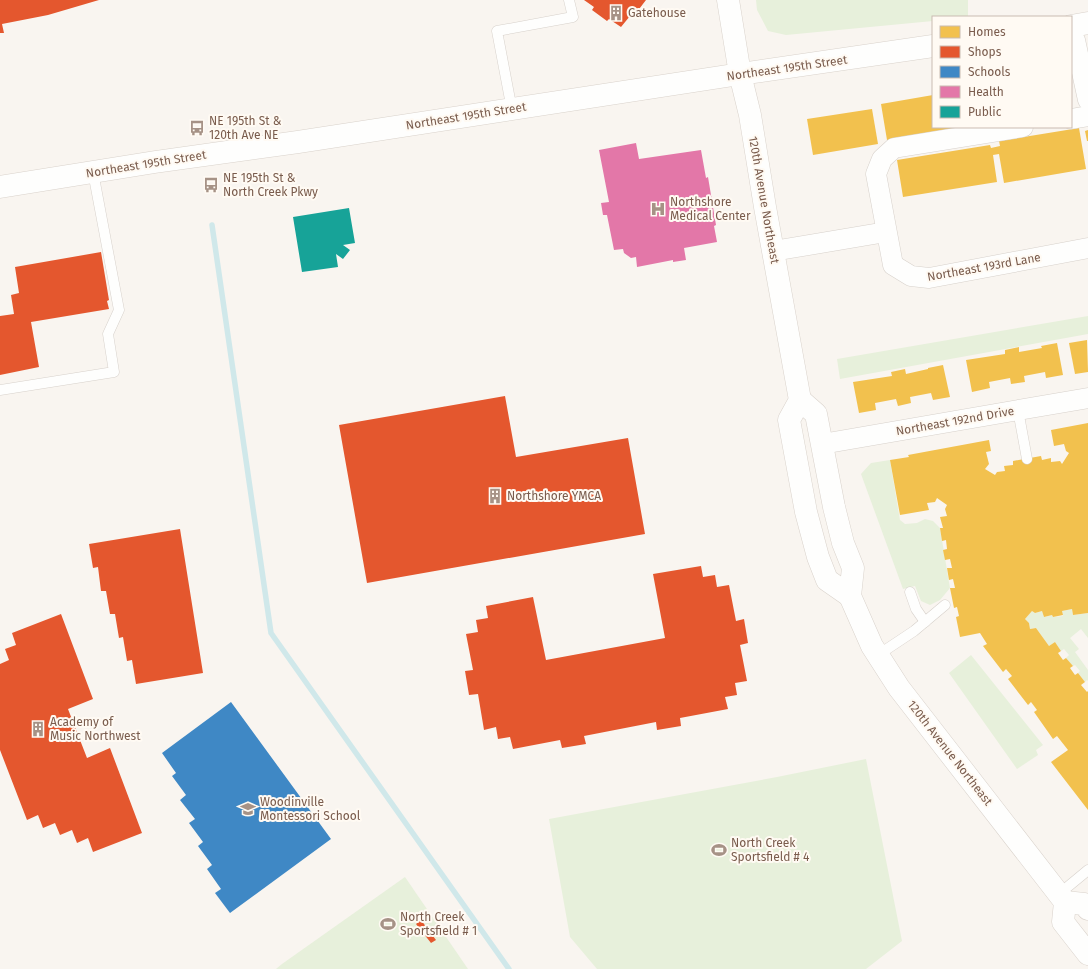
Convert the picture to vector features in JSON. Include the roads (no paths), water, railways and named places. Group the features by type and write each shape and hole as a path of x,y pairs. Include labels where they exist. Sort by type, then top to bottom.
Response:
{"main road":[{"name":"120th Avenue Northeast","path":"728,0 740,74 750,115 800,400 816,414 834,507 853,568 850,596 872,646 899,688 1062,898"},
{"name":"Northeast 195th Street","path":"0,187 932,46"},
{"path":"800,400 789,420 806,512 818,557 827,580 850,596"},
{"path":"1088,909 1084,904 1062,898 1064,922 1088,954"}],"street":[{"path":"1078,30 1088,100"},
{"path":"1072,119 1088,116"},
{"name":"Northeast 193rd Lane","path":"1016,128 894,148 882,159 876,174 893,266 911,276 929,278 1088,248"},
{"path":"773,251 886,232"},
{"name":"Northeast 192nd Drive","path":"822,444 1088,398"}],"lane":[{"path":"512,110 497,31 573,17 569,0"},
{"path":"0,390 114,372 108,334 119,310 93,172"},
{"path":"1018,410 1027,458"},
{"path":"910,592 916,609 925,622"},
{"path":"878,655 914,631 945,605"},
{"path":"1062,898 1088,870"}],"waterway":[{"path":"212,225 271,633 509,969"}],"place":[{"name":"Gatehouse","path":"616,13"},
{"name":"NE 195th St & 120th Ave NE","path":"197,128"},
{"name":"NE 195th St & North Creek Pkwy","path":"211,185"},
{"name":"Northshore Medical Center","path":"658,209"},
{"name":"Northshore YMCA","path":"495,496"},
{"name":"Academy of Music Northwest","path":"38,729"},
{"name":"Woodinville Montessori School","path":"248,809"},
{"name":"North Creek Sportsfield # 4","path":"719,850"},
{"name":"North Creek Sportsfield # 1","path":"388,924"}]}
